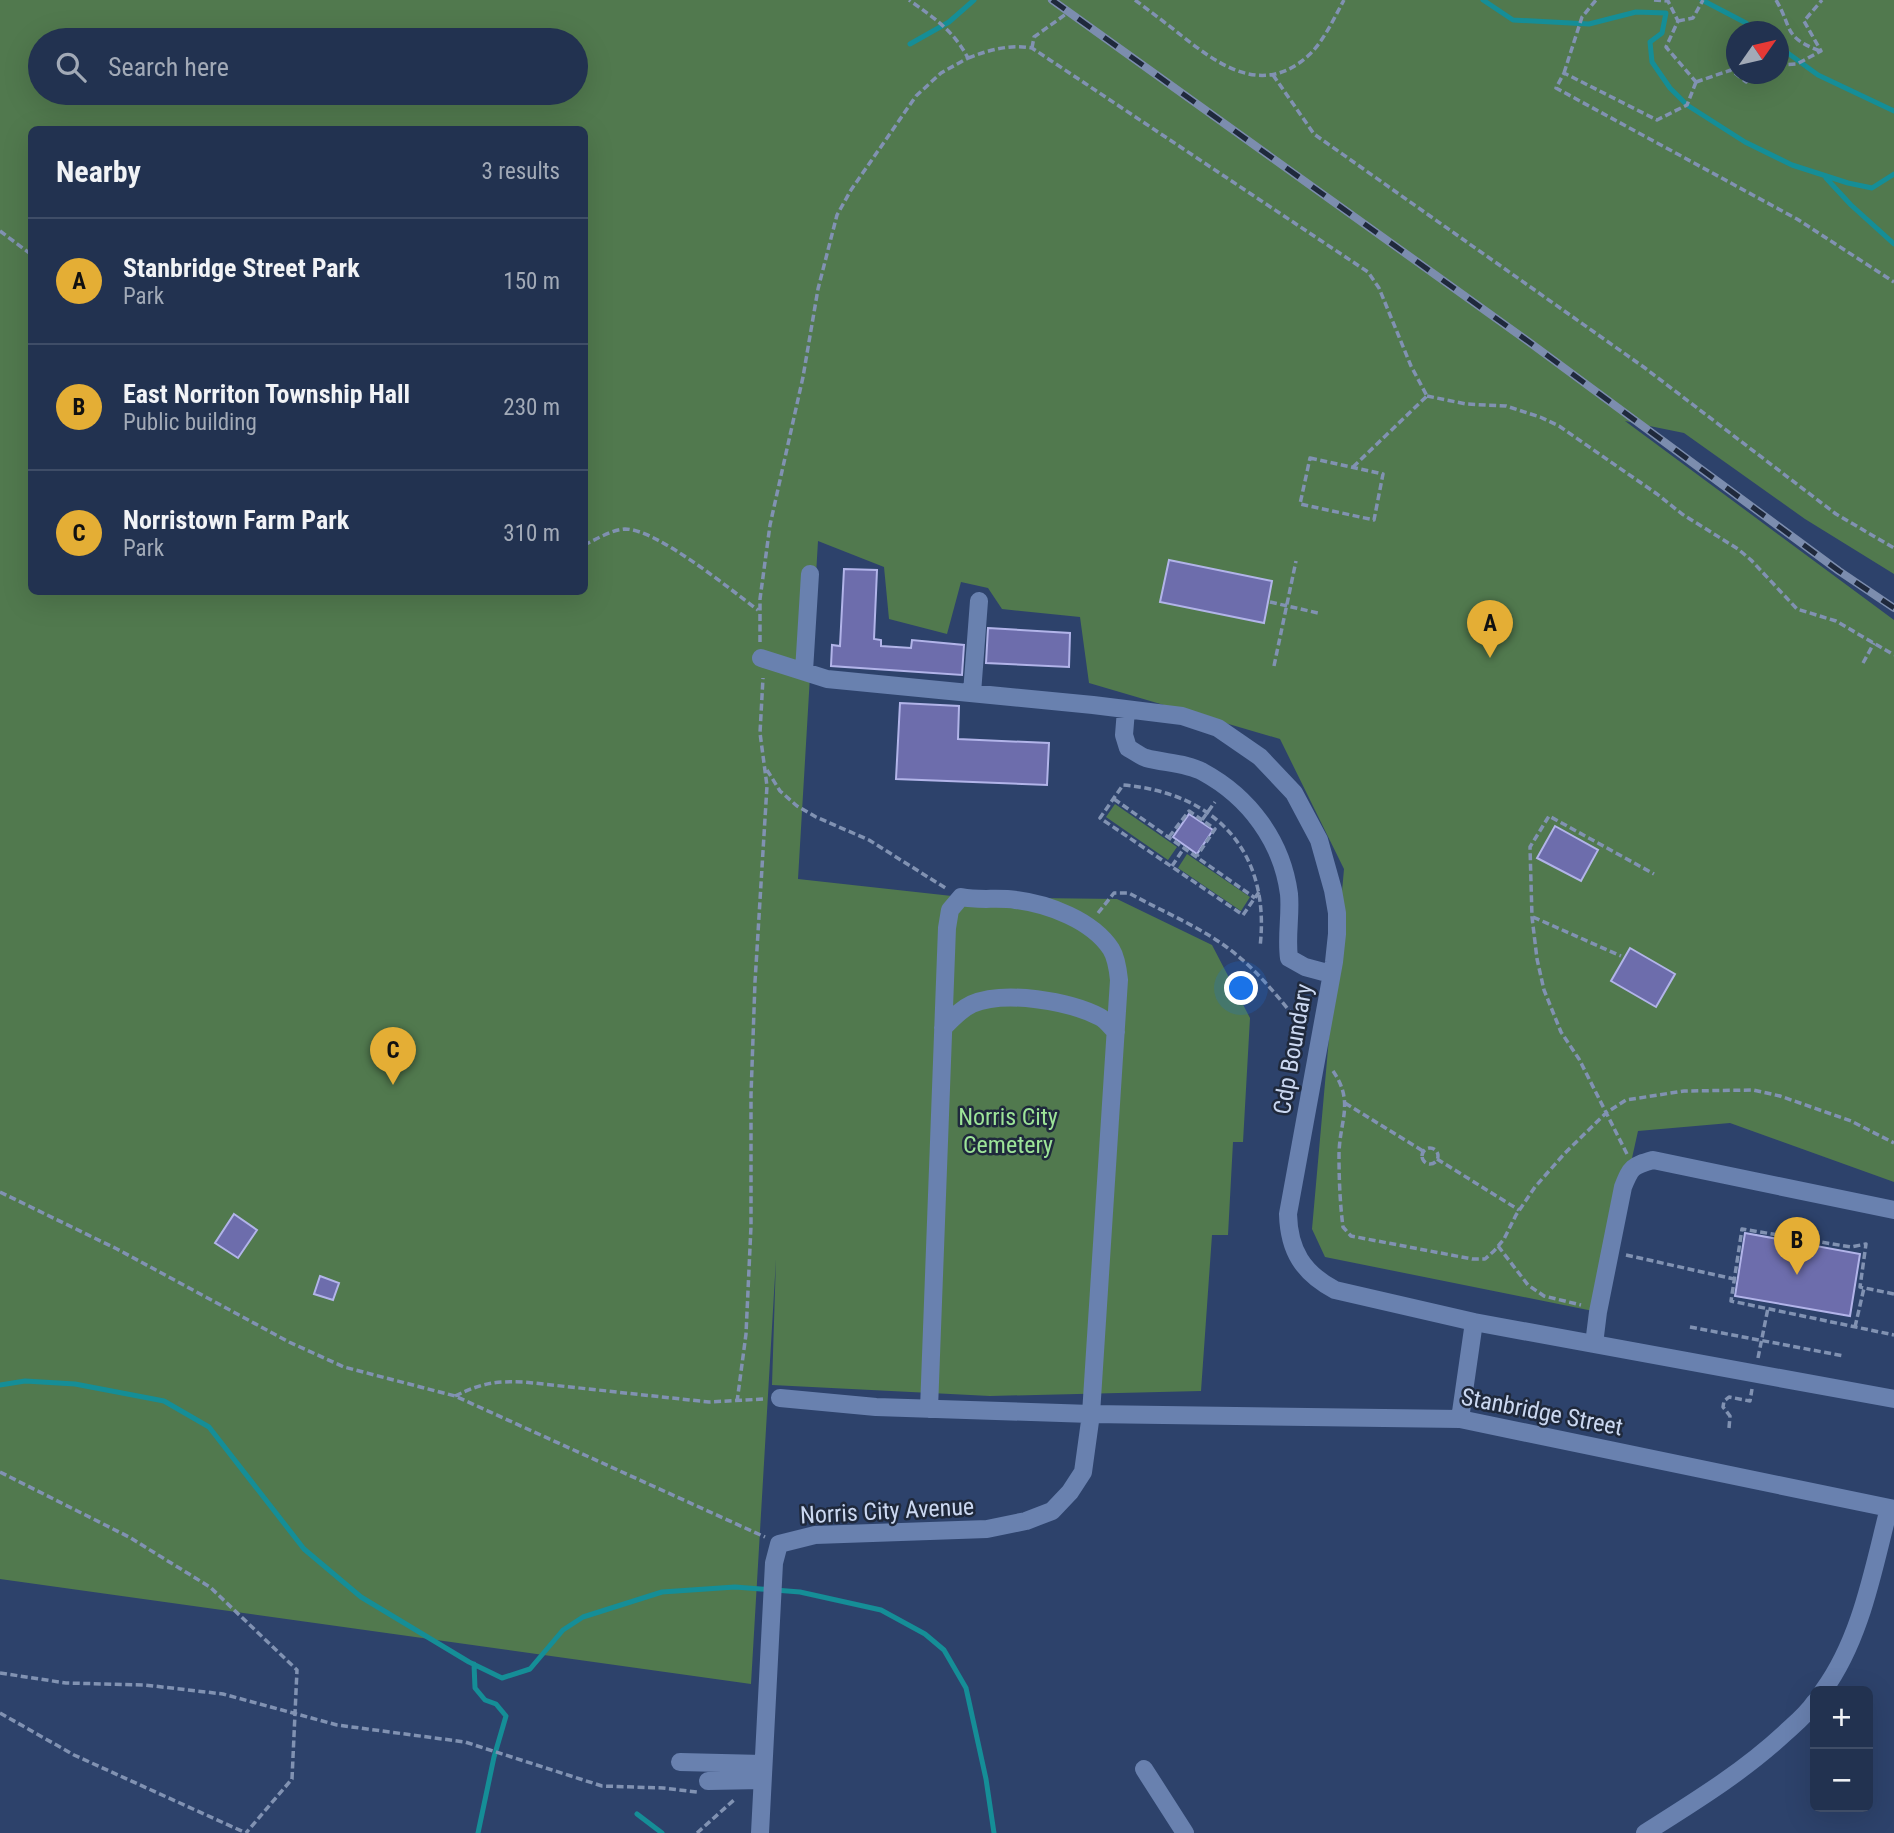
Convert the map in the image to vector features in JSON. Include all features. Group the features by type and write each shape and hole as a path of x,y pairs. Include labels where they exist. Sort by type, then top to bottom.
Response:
{"street":[{"path":"804,671 810,574"},
{"path":"972,693 979,601"},
{"name":"Cdp Boundary","path":"761,658 827,679 1182,716 1218,728 1260,757 1294,793 1319,840 1337,913 1331,974 1288,1214 1289,1232 1300,1261 1321,1283 1335,1290 1474,1322 1894,1399"},
{"path":"1126,709 1124,734 1128,748 1143,757 1200,770 1231,790 1259,817 1279,853 1289,895 1286,942 1289,958 1305,967 1331,974"},
{"path":"929,1409 947,928 950,910 961,897 1015,899 1057,911 1087,925"},
{"name":"Norris City Avenue","path":"760,1833 771,1602 774,1563 779,1544 815,1535 986,1529 1026,1521 1052,1511 1070,1492 1083,1472 1091,1414 1119,980 1111,949 1087,925"},
{"path":"943,1028 970,1005 1005,996 1057,1002 1102,1017 1116,1032"},
{"path":"1594,1344 1623,1187 1630,1170 1639,1164 1653,1160 1894,1210"},
{"path":"1460,1419 1474,1322"},
{"name":"Stanbridge Street","path":"780,1398 929,1409 1460,1419 1892,1508"},
{"path":"1827,1686 1835,1674 1865,1602 1892,1508"},
{"path":"1645,1833 1727,1780 1773,1744 1810,1710"},
{"path":"680,1762 763,1772"},
{"path":"1143,1769 1185,1833"},
{"path":"704,1787 763,1772"}],"path":[{"path":"1135,0 1218,63 1247,75 1273,75 1299,63 1322,39 1344,0"},
{"path":"1596,0 1582,17 1564,73 1556,88 1797,219 1894,282"},
{"path":"1654,0 1668,1 1678,22"},
{"path":"1696,82 1666,47 1678,22 1693,18 1703,0"},
{"path":"1776,0 1795,38 1821,51"},
{"path":"1821,51 1804,21 1822,0"},
{"path":"1032,48 1034,37 1066,15"},
{"path":"968,58 998,48 1032,48 1368,272 1379,288 1411,366 1427,396"},
{"path":"1789,64 1797,64 1821,51"},
{"path":"1564,73 1657,120 1687,105 1696,82 1726,72"},
{"path":"1273,75 1314,134 1645,368 1836,514 1894,548"},
{"path":"0,231 28,252"},
{"path":"1353,467 1427,396"},
{"path":"1427,396 1466,404 1506,406 1559,426 1682,514 1738,549 1797,610 1836,621 1894,655"},
{"path":"1310,458 1353,467 1383,474 1374,520 1337,516 1300,505 1310,458"},
{"path":"588,543 625,529 649,536 673,549 759,611"},
{"path":"1274,666 1296,561"},
{"path":"1270,602 1318,613"},
{"path":"1863,663 1874,643"},
{"path":"765,768 780,791 797,806 869,840 961,897"},
{"path":"1259,892 1243,915 1100,818 1123,785 1143,787 1175,796 1197,806 1227,829 1249,859 1259,892 1263,924 1260,947"},
{"path":"1114,799 1255,898"},
{"path":"1169,838 1189,811 1215,829 1197,856"},
{"path":"1202,820 1207,813"},
{"path":"1634,1167 1579,1059 1561,1032 1544,990 1532,917 1530,847 1549,816 1654,874"},
{"path":"1172,867 1184,848"},
{"path":"1087,925 1114,892 1129,893 1211,937 1239,957 1308,1034"},
{"path":"1532,917 1621,956"},
{"path":"1331,1062 1341,1083 1345,1103 1339,1153 1343,1227 1351,1236 1472,1259 1485,1258 1498,1247 1519,1210 1542,1179 1606,1113 1626,1100 1684,1091 1753,1090 1780,1096 1851,1121 1894,1143"},
{"path":"1345,1103 1423,1151"},
{"path":"1430,1147 1435,1149 1437,1159 1433,1163 1425,1163 1422,1159 1423,1151 1430,1147"},
{"path":"1437,1159 1519,1210"},
{"path":"0,1192 117,1249 317,1355 344,1367 455,1395 779,1544"},
{"path":"1894,1294 1860,1287 1866,1244 1851,1247 1742,1229 1731,1301 1894,1335"},
{"path":"1498,1247 1528,1285 1544,1296 1599,1309"},
{"path":"1610,1252 1734,1279"},
{"path":"1856,1326 1864,1288"},
{"path":"1690,1327 1843,1356"},
{"path":"455,1395 483,1383 501,1381 709,1402 780,1398"},
{"path":"0,1472 129,1537 210,1587 297,1670 292,1779 246,1833 74,1755 0,1713"},
{"path":"0,1673 66,1683 145,1685 223,1694 337,1725 465,1742 602,1786 704,1787"},
{"path":"697,1833 737,1797 724,1796"}],"green space":[{"name":"Norris City Cemetery","path":"0,0 1894,0 1894,574 1805,519 1684,433 1625,421 1894,620 1894,1182 1730,1123 1638,1131 1598,1312 1325,1257 1312,1229 1344,869 1280,739 1089,683 1080,617 1002,609 988,588 961,582 947,634 889,619 884,567 818,541 798,879 961,897 1117,899 1212,945 1250,1018 1243,1142 1233,1142 1228,1235 1212,1235 1201,1391 990,1396 772,1385 776,1259 751,1684 0,1579"},
{"path":"1115,804 1177,847 1168,860 1106,817"},
{"path":"1187,854 1250,897 1241,911 1178,868"}],"building":[{"path":"1169,560 1272,581 1264,623 1160,602"},
{"path":"844,569 877,570 874,639 881,640 881,646 911,648 912,640 964,645 962,675 831,666 832,645 840,646"},
{"path":"988,628 1070,633 1069,667 986,663"},
{"path":"900,703 959,706 958,739 1049,743 1047,785 896,779"},
{"path":"1189,814 1213,830 1197,854 1173,837"},
{"path":"1555,826 1598,850 1581,881 1537,858"},
{"path":"1630,948 1675,974 1656,1007 1611,981"},
{"path":"234,1214 257,1230 238,1258 215,1243"},
{"path":"1745,1233 1860,1254 1850,1316 1735,1296"},
{"path":"320,1276 339,1283 333,1300 314,1294"}],"waterway":[{"path":"910,44 949,22 974,0"},
{"path":"1483,0 1513,20 1589,24 1636,12 1666,13 1662,33 1650,42 1652,62 1670,88 1687,105 1745,142 1792,165 1872,188 1894,174"},
{"path":"1702,0 1742,21"},
{"path":"1789,54 1818,75 1894,111"},
{"path":"1826,178 1894,244"},
{"path":"0,1385 25,1381 75,1384 164,1401 209,1427 304,1549 361,1597 469,1662 502,1678 530,1669 563,1630 583,1617 662,1592 735,1587 800,1592 881,1610 925,1634 944,1650 966,1688 986,1779 994,1833"},
{"path":"474,1664 475,1688 485,1700 496,1704 506,1716 494,1757 478,1833"},
{"path":"637,1814 662,1833"}],"railway":[{"path":"1052,0 1529,342 1839,571 1894,608"}],"place":[{"name":"Stanbridge Street Park","path":"1490,658"},
{"name":"Norristown Farm Park","path":"393,1085"},
{"name":"East Norriton Township Hall","path":"1797,1275"}]}
